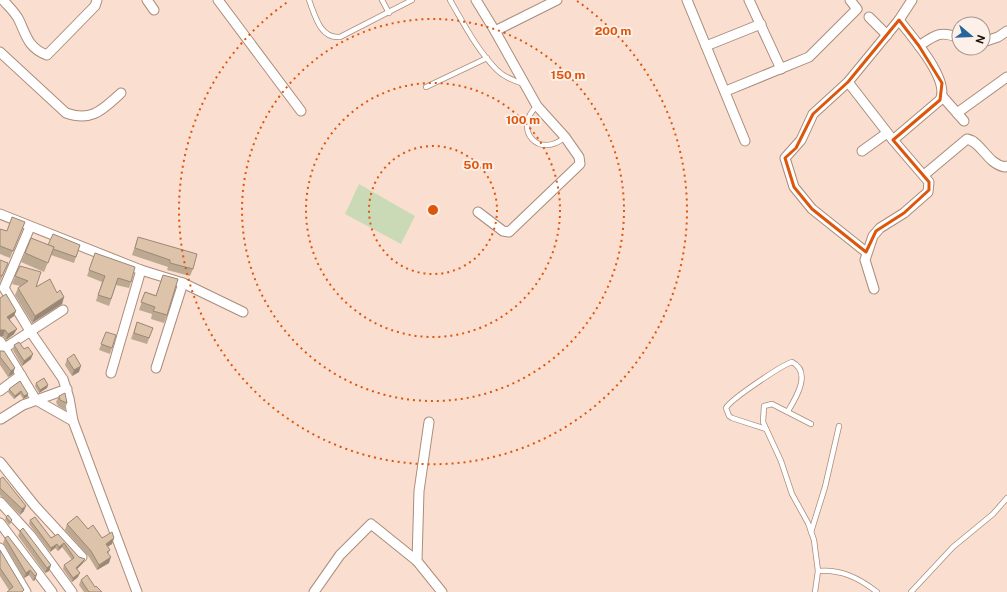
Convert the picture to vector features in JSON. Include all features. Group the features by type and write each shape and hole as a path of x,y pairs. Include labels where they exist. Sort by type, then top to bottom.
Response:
{"street":[{"path":"3,0 19,20 26,38 39,51 47,55 95,6 97,0"},
{"path":"147,0 154,10"},
{"path":"218,0 301,111"},
{"path":"476,0 537,106 565,137 579,157 580,164 509,232 503,231 478,212"},
{"path":"495,31 557,0"},
{"path":"688,0 745,141"},
{"path":"749,0 781,69"},
{"path":"726,91 802,61 816,52 857,8 850,0"},
{"path":"866,252 812,210 794,187 785,158 801,140 813,114 848,82 887,35 912,0"},
{"path":"869,17 887,35"},
{"path":"898,20 919,46 942,84 942,96 964,121"},
{"path":"706,46 761,24"},
{"path":"991,39 1007,31"},
{"path":"919,46 940,33 951,34"},
{"path":"0,52 66,113 78,117 90,116 121,94"},
{"path":"957,113 1007,77"},
{"path":"848,82 887,133 929,182 928,192 904,213 876,231 866,252 866,265 874,289"},
{"path":"893,140 942,96"},
{"path":"862,151 887,133"},
{"path":"924,175 967,140 974,142 994,164 1005,167 1007,166"},
{"path":"0,214 141,270 183,283 243,312"},
{"path":"30,227 10,266 2,288 63,379 73,421 137,592"},
{"path":"111,374 141,270"},
{"path":"156,368 183,283"},
{"path":"63,310 1,347 21,375 36,400 73,421"},
{"path":"0,391 21,375"},
{"path":"1,418 9,412 66,389"},
{"path":"417,561 419,492 429,422"},
{"path":"0,462 35,506 82,557"},
{"path":"0,502 31,536 72,592"},
{"path":"0,523 52,592"},
{"path":"314,592 340,555 371,524 417,561 442,592"},
{"path":"0,548 26,592"}],"lane":[{"path":"309,0 322,31 335,38 389,13 412,0"},
{"path":"382,0 389,13"},
{"path":"450,0 468,32 486,58 497,70 508,78 524,84"},
{"path":"426,87 486,58"},
{"path":"537,106 530,112 527,121 527,131 532,139 540,144 549,146 558,144 565,137"},
{"path":"766,429 732,418 729,416 726,408 729,403 746,390 792,362 800,370 801,376 799,392 788,411"},
{"path":"812,424 772,404 764,406 763,422 781,461 792,494 814,540 818,571 815,592"},
{"path":"811,532 823,494 839,426"},
{"path":"911,592 953,547 993,514 1007,498"},
{"path":"818,571 834,571 855,577 877,592"}],"highlighted area":[{"path":"899,20 919,46 942,83 940,100 893,140 929,182 929,190 904,213 876,231 866,252 812,209 794,187 785,158 796,148 813,114 848,82"}],"green space":[{"path":"359,184 415,216 401,244 345,214"}],"building":[{"path":"12,217 25,222 13,251 0,246 0,229 7,231"},
{"path":"53,234 80,245 76,257 53,249 54,247 48,245"},
{"path":"138,237 197,254 193,269 170,263 170,260 135,248"},
{"path":"31,238 54,247 48,263 25,253"},
{"path":"95,253 135,267 131,282 118,278 111,299 98,295 105,276 89,270"},
{"path":"0,260 8,263 2,276 0,275"},
{"path":"20,266 41,272 36,287 50,279 57,293 60,290 64,297 35,316 18,288 28,281 15,276"},
{"path":"163,275 178,279 167,315 153,311 155,307 141,302 145,292 156,296"},
{"path":"6,294 16,311 7,317 17,329 8,334 5,330 0,330 0,298"},
{"path":"137,322 153,328 149,338 134,333"},
{"path":"106,332 116,335 112,348 101,344"},
{"path":"19,342 24,349 28,347 33,354 24,361 14,345"},
{"path":"0,351 4,351 15,368 11,371 0,357"},
{"path":"74,354 81,366 74,370 67,359"},
{"path":"44,378 48,385 40,390 36,383"},
{"path":"20,381 28,394 24,396 21,391 15,396 9,389"},
{"path":"65,393 67,403 60,400 59,396"},
{"path":"3,477 26,506 22,509 0,488 0,479"},
{"path":"8,515 12,520 10,522 6,517"},
{"path":"77,516 88,529 93,525 102,538 112,532 114,538 106,544 110,550 107,552 111,557 99,565 91,551 67,524"},
{"path":"35,517 51,538 58,534 79,557 85,559 76,568 80,573 73,578 64,565 74,558 73,556 64,543 59,547 57,544 51,548 30,520"},
{"path":"23,528 51,565 47,568 20,531"},
{"path":"8,536 37,574 35,576 30,570 26,573 5,538"},
{"path":"0,550 24,590 22,592 7,592 13,587 0,568"},
{"path":"87,575 95,587 96,586 102,592 89,592 81,580"}]}
